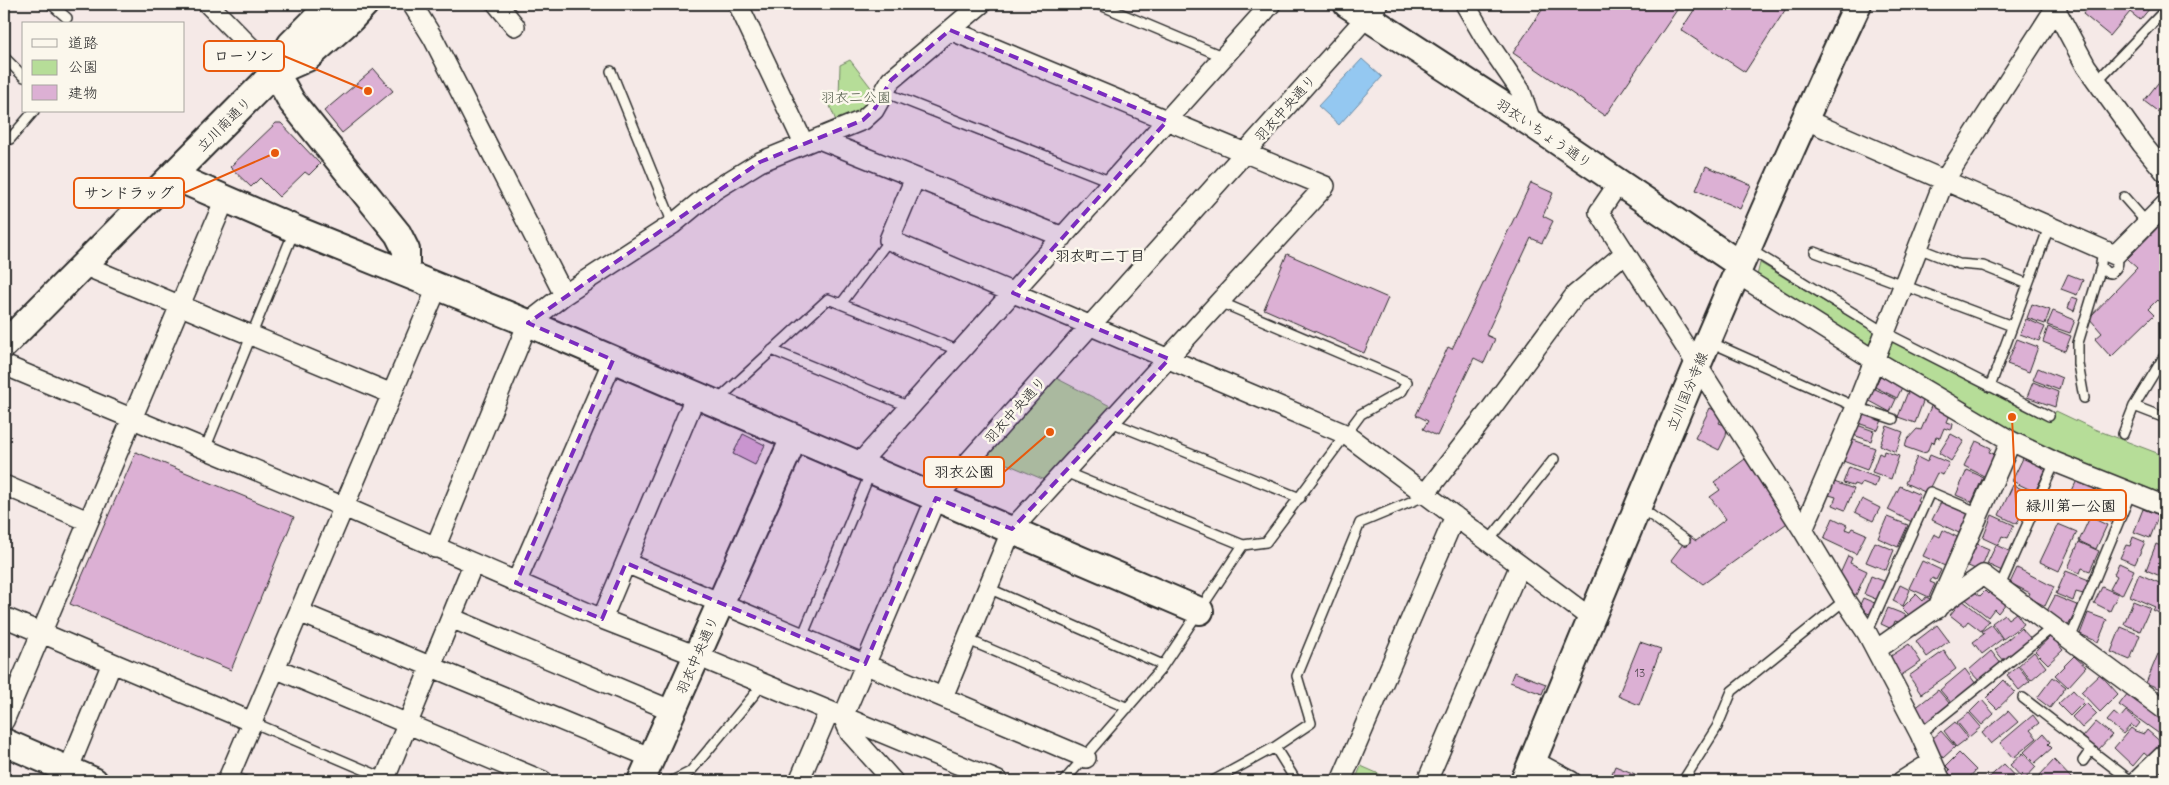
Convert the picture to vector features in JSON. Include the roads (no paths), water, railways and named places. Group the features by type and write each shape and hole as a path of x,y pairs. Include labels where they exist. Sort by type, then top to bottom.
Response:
{"street":[{"path":"208,4 275,72 292,102 398,234 406,250 406,273"},
{"name":"立川南通り","path":"4,345 275,72 291,44 331,4"},
{"name":"立川南通り","path":"275,72 307,58 365,4"},
{"path":"412,4 433,38 564,295"},
{"path":"497,4 515,26"},
{"path":"738,4 811,142 915,178 1063,237"},
{"path":"436,548 528,323 564,295 673,224 713,192 760,162 863,120 874,110 891,80 981,4"},
{"path":"865,468 910,407 1272,4"},
{"path":"1465,4 1486,40 1520,90 1532,124"},
{"name":"立川国分寺線","path":"1528,770 1741,261 1858,4"},
{"path":"2057,6 2086,66 2163,164"},
{"path":"1803,530 1856,407 1944,181 2057,6"},
{"name":"羽衣いちょう通り","path":"1364,8 1618,184 1741,261"},
{"name":"羽衣中央通り","path":"799,781 865,664 936,498 1246,153 1364,8"},
{"path":"942,697 1012,529 1169,360 1325,186 950,30"},
{"path":"1804,119 2049,226 2108,258 2165,205"},
{"path":"172,176 225,200 406,273 437,288 528,323 1200,611"},
{"path":"915,178 889,240 1346,434 1592,620"},
{"path":"1618,184 1599,212 1803,530 1844,600 1867,633 1920,734 1942,781"},
{"path":"4,721 225,200"},
{"path":"1425,494 1575,295 1625,253"},
{"path":"1741,261 1874,360 2011,441 2055,462 2165,506"},
{"path":"83,265 392,394"},
{"path":"233,779 252,722 437,288"},
{"path":"516,583 613,360"},
{"path":"4,365 344,507 602,619 697,656 998,781"},
{"path":"602,619 626,563 706,399"},
{"name":"羽衣中央通り","path":"647,770 794,438"},
{"path":"1936,609 2011,441"},
{"path":"4,485 88,522"},
{"path":"1341,781 1455,516"},
{"path":"626,563 1086,758"},
{"path":"387,780 407,724 473,564"},
{"path":"1427,781 1520,565"},
{"path":"1876,650 1983,574 2165,710"},
{"path":"299,612 431,666 647,770"},
{"path":"4,617 252,722"},
{"path":"451,618 673,711"},
{"path":"68,770 112,663"},
{"path":"275,668 543,781"},
{"path":"836,714 850,734 893,781"},
{"path":"4,742 94,781"},
{"path":"2137,781 2165,754"},
{"path":"1902,781 1932,762"},
{"path":"1528,770 1571,781"}],"lane":[{"path":"51,4 67,18"},
{"path":"1098,4 1224,57"},
{"path":"2097,81 2165,10"},
{"path":"4,57 22,75"},
{"path":"611,71 673,224"},
{"path":"883,92 1112,182"},
{"path":"4,134 10,139 33,112"},
{"path":"2124,197 2147,223"},
{"path":"1990,387 2049,226"},
{"path":"205,449 295,229"},
{"path":"842,304 889,240"},
{"path":"1917,247 1959,264 1983,266 2028,284"},
{"path":"1815,252 2012,326"},
{"path":"2084,398 2078,364 2078,343 2108,258"},
{"path":"1741,261 2049,416"},
{"path":"706,399 772,350 828,300 960,351"},
{"path":"1065,472 1243,545 1266,542 1361,414 1402,392 1406,382 1220,302"},
{"path":"1707,341 1856,407 1894,419"},
{"path":"772,350 910,407"},
{"path":"2124,434 2134,406 2165,355"},
{"path":"2134,406 2165,418"},
{"path":"1111,422 1300,498"},
{"path":"1488,542 1554,459"},
{"path":"2000,586 2055,462"},
{"path":"802,637 865,468"},
{"path":"1867,633 1930,492 1979,513"},
{"path":"2070,639 2131,492"},
{"path":"1213,781 1275,748 1311,723 1297,676 1360,523 1420,498 1425,494"},
{"path":"1639,506 1686,540"},
{"path":"1064,781 1086,758 1163,665 1243,545"},
{"path":"988,588 1163,665"},
{"path":"1683,781 1717,727 1732,691 1844,600"},
{"path":"1920,734 2053,627"},
{"path":"966,639 1128,708"},
{"path":"672,781 690,772 763,684"},
{"path":"2023,698 2131,781"},
{"path":"252,722 387,780"},
{"path":"1275,748 1296,781"},
{"path":"2083,760 2090,751"}],"water":[{"path":"1362,59 1382,77 1339,125 1318,106"}],"place":[{"name":"ローソン","path":"368,91"},
{"name":"サンドラッグ","path":"275,153"},
{"name":"緑川第一公園","path":"2012,417"},
{"name":"羽衣公園","path":"1050,432"}],"district":[{"name":"羽衣町二丁目","path":"1100,255"}],"park label":[{"name":"羽衣二公園","path":"856,97"}]}
